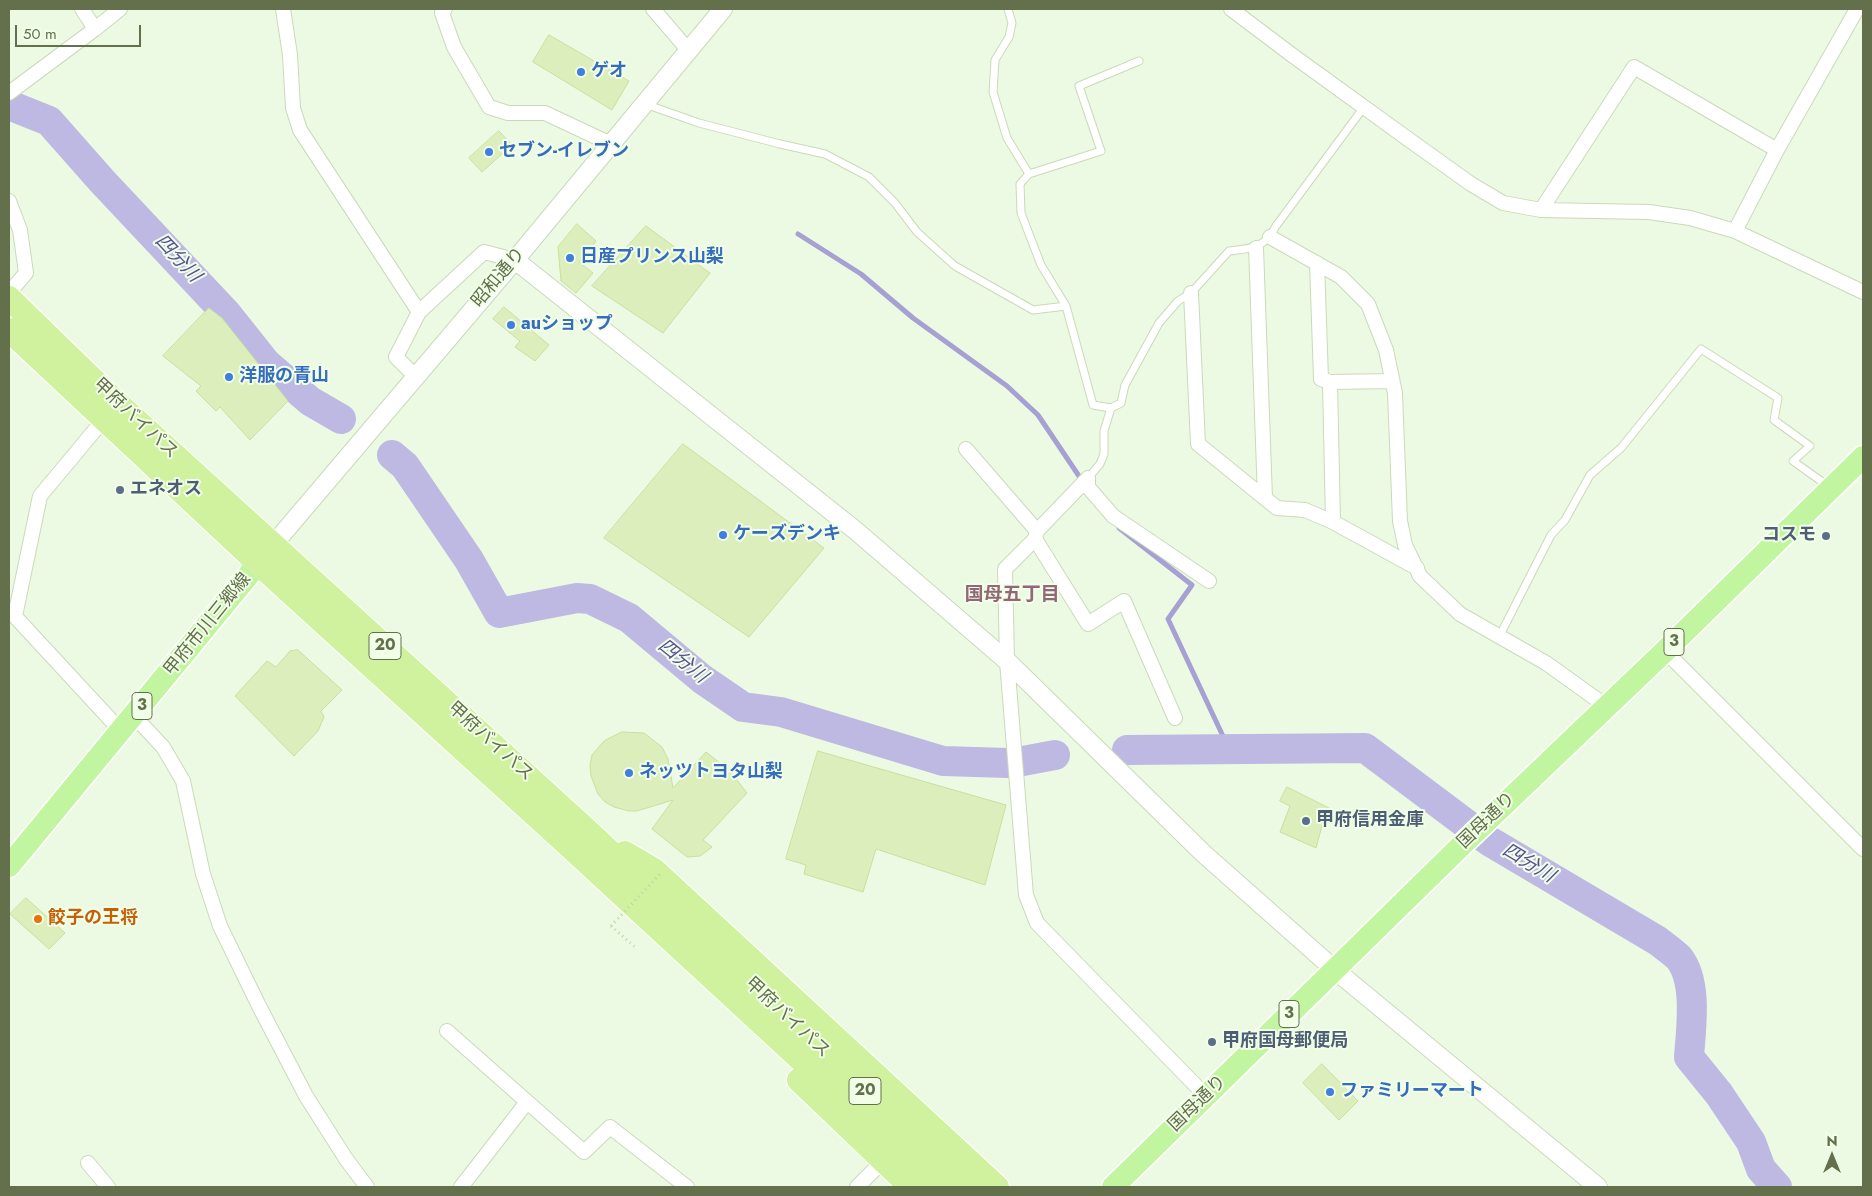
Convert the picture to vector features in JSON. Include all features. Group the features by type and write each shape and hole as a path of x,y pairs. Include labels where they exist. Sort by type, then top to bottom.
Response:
{"highway":[{"name":"甲府バイパス","path":"9,298 117,403 274,545 573,834 754,1003 939,1187"},
{"name":"甲府バイパス","path":"9,330 259,564 573,834"},
{"path":"573,834 616,910 760,1042 911,1187"},
{"path":"573,834 654,870 997,1187"},
{"name":"甲府バイパス","path":"754,1003 970,1187"}],"main road":[{"name":"国母通り","path":"1113,1187 1466,841 1665,651 1863,457"},
{"name":"甲府市川三郷線","path":"9,866 274,545"}],"street":[{"path":"82,9 95,29"},
{"path":"9,94 120,9"},
{"path":"283,9 290,55 293,108 300,130 419,312"},
{"path":"445,9 442,13 454,47 489,107 508,113 545,113 611,144"},
{"path":"652,9 689,51"},
{"name":"昭和通り","path":"274,545 515,260 722,9"},
{"path":"1233,9 1364,107 1471,184 1503,204 1540,210 1649,212 1690,218 1735,231 1863,292"},
{"path":"1735,231 1777,150 1856,9"},
{"path":"1540,210 1634,66 1777,150"},
{"path":"9,201 20,230 26,273 9,293"},
{"path":"1270,237 1341,276 1368,304 1386,350 1395,393 1400,521 1405,544 1420,576 1460,614 1546,663 1606,706"},
{"path":"1256,248 1265,498"},
{"path":"415,376 396,357 419,312 484,252 515,260 855,530 1008,661 1204,854 1335,970 1598,1187"},
{"path":"1316,263 1321,379 1330,382 1392,381"},
{"path":"1191,293 1198,444 1277,508 1305,510 1333,522 1417,568"},
{"path":"1330,382 1333,522"},
{"path":"105,418 40,496 12,612 128,723 163,747 182,781 203,874 220,926 306,1096 346,1159 367,1187"},
{"path":"966,449 1036,535 1088,624 1124,601 1175,718"},
{"path":"1088,478 1005,569 1008,661 1026,895 1037,923 1206,1096"},
{"path":"1088,478 1088,487 1113,516 1209,581"},
{"path":"1665,651 1863,849"},
{"path":"447,1031 584,1152 610,1127 678,1184"},
{"path":"462,1187 528,1102"},
{"path":"857,1187 883,1162"},
{"path":"88,1163 108,1187"}],"lane":[{"path":"1008,9 1012,23 1009,37 995,60 993,92 1007,138 1029,174"},
{"path":"1139,61 1080,86 1101,151 1029,174 1020,184 1021,213 1041,264 1066,306 1093,404 1111,408 1121,403 1125,385 1159,323 1178,301 1191,293 1229,251 1256,248 1270,237 1276,226 1364,107"},
{"path":"644,104 708,125 825,154 869,177 896,203 917,232 955,266 1033,310 1066,306"},
{"path":"1499,637 1551,535 1565,520 1590,474 1621,448 1701,348 1778,398 1774,420 1810,446 1793,460 1831,488"},
{"path":"1088,478 1100,464 1104,454 1104,431 1111,408"}],"path":[{"path":"636,948 611,926 662,872"}],"building":[{"name":"ゲオ","path":"549,35 629,81 612,110 533,62"},
{"path":"499,131 512,145 482,172 469,158"},
{"path":"577,224 596,241 579,262 593,273 576,293 561,281 558,247"},
{"path":"646,226 710,273 663,333 592,286"},
{"path":"504,307 549,345 535,361 515,347 520,341 493,319"},
{"path":"209,308 222,318 288,401 250,440 220,407 216,411 196,391 201,386 163,356"},
{"path":"683,444 824,548 749,637 604,538"},
{"path":"298,650 342,690 321,711 324,717 318,731 294,756 235,696 267,661 276,667 290,651"},
{"path":"622,732 644,733 662,747 668,759 673,788 706,752 730,771 747,793 703,840 712,847 700,856 687,857 652,829 673,800 637,811 629,811 614,807 605,802 598,794 591,776 590,765 592,755 604,741"},
{"path":"818,751 1006,805 985,885 876,849 863,892 804,874 806,865 786,859"},
{"path":"1287,787 1345,816 1322,826 1316,848 1280,832 1290,806 1280,801"},
{"path":"26,898 65,933 49,949 10,914"},
{"path":"1322,1064 1358,1101 1339,1120 1303,1083"}],"waterway":[{"name":"四分川","path":"9,105 49,121 102,181 227,314 266,363 310,401 341,419"},
{"path":"798,234 861,274 913,318 1007,386 1038,415 1083,482"},
{"name":"四分川","path":"392,455 405,466 469,560 499,613 577,598 590,599 629,618 702,679 743,707 781,712 943,761 1007,763 1055,755"},
{"path":"1119,528 1192,585 1168,619 1229,749"},
{"name":"四分川","path":"1127,750 1365,748 1489,841 1658,941 1679,958 1689,980 1692,1006 1689,1057 1719,1094 1751,1142 1761,1169 1777,1187"}],"place":[{"name":"ゲオ","path":"581,72"},
{"name":"セブン-イレブン","path":"489,152"},
{"name":"日産プリンス山梨","path":"570,258"},
{"name":"auショップ","path":"511,325"},
{"name":"洋服の青山","path":"229,377"},
{"name":"エネオス","path":"120,490"},
{"name":"ケーズデンキ","path":"723,535"},
{"name":"コスモ","path":"1826,536"},
{"name":"ネッツトヨタ山梨","path":"629,773"},
{"name":"甲府信用金庫","path":"1306,821"},
{"name":"餃子の王将","path":"38,919"},
{"name":"甲府国母郵便局","path":"1212,1042"},
{"name":"ファミリーマート","path":"1330,1092"}],"district":[{"name":"国母五丁目","path":"1012,595"}]}
